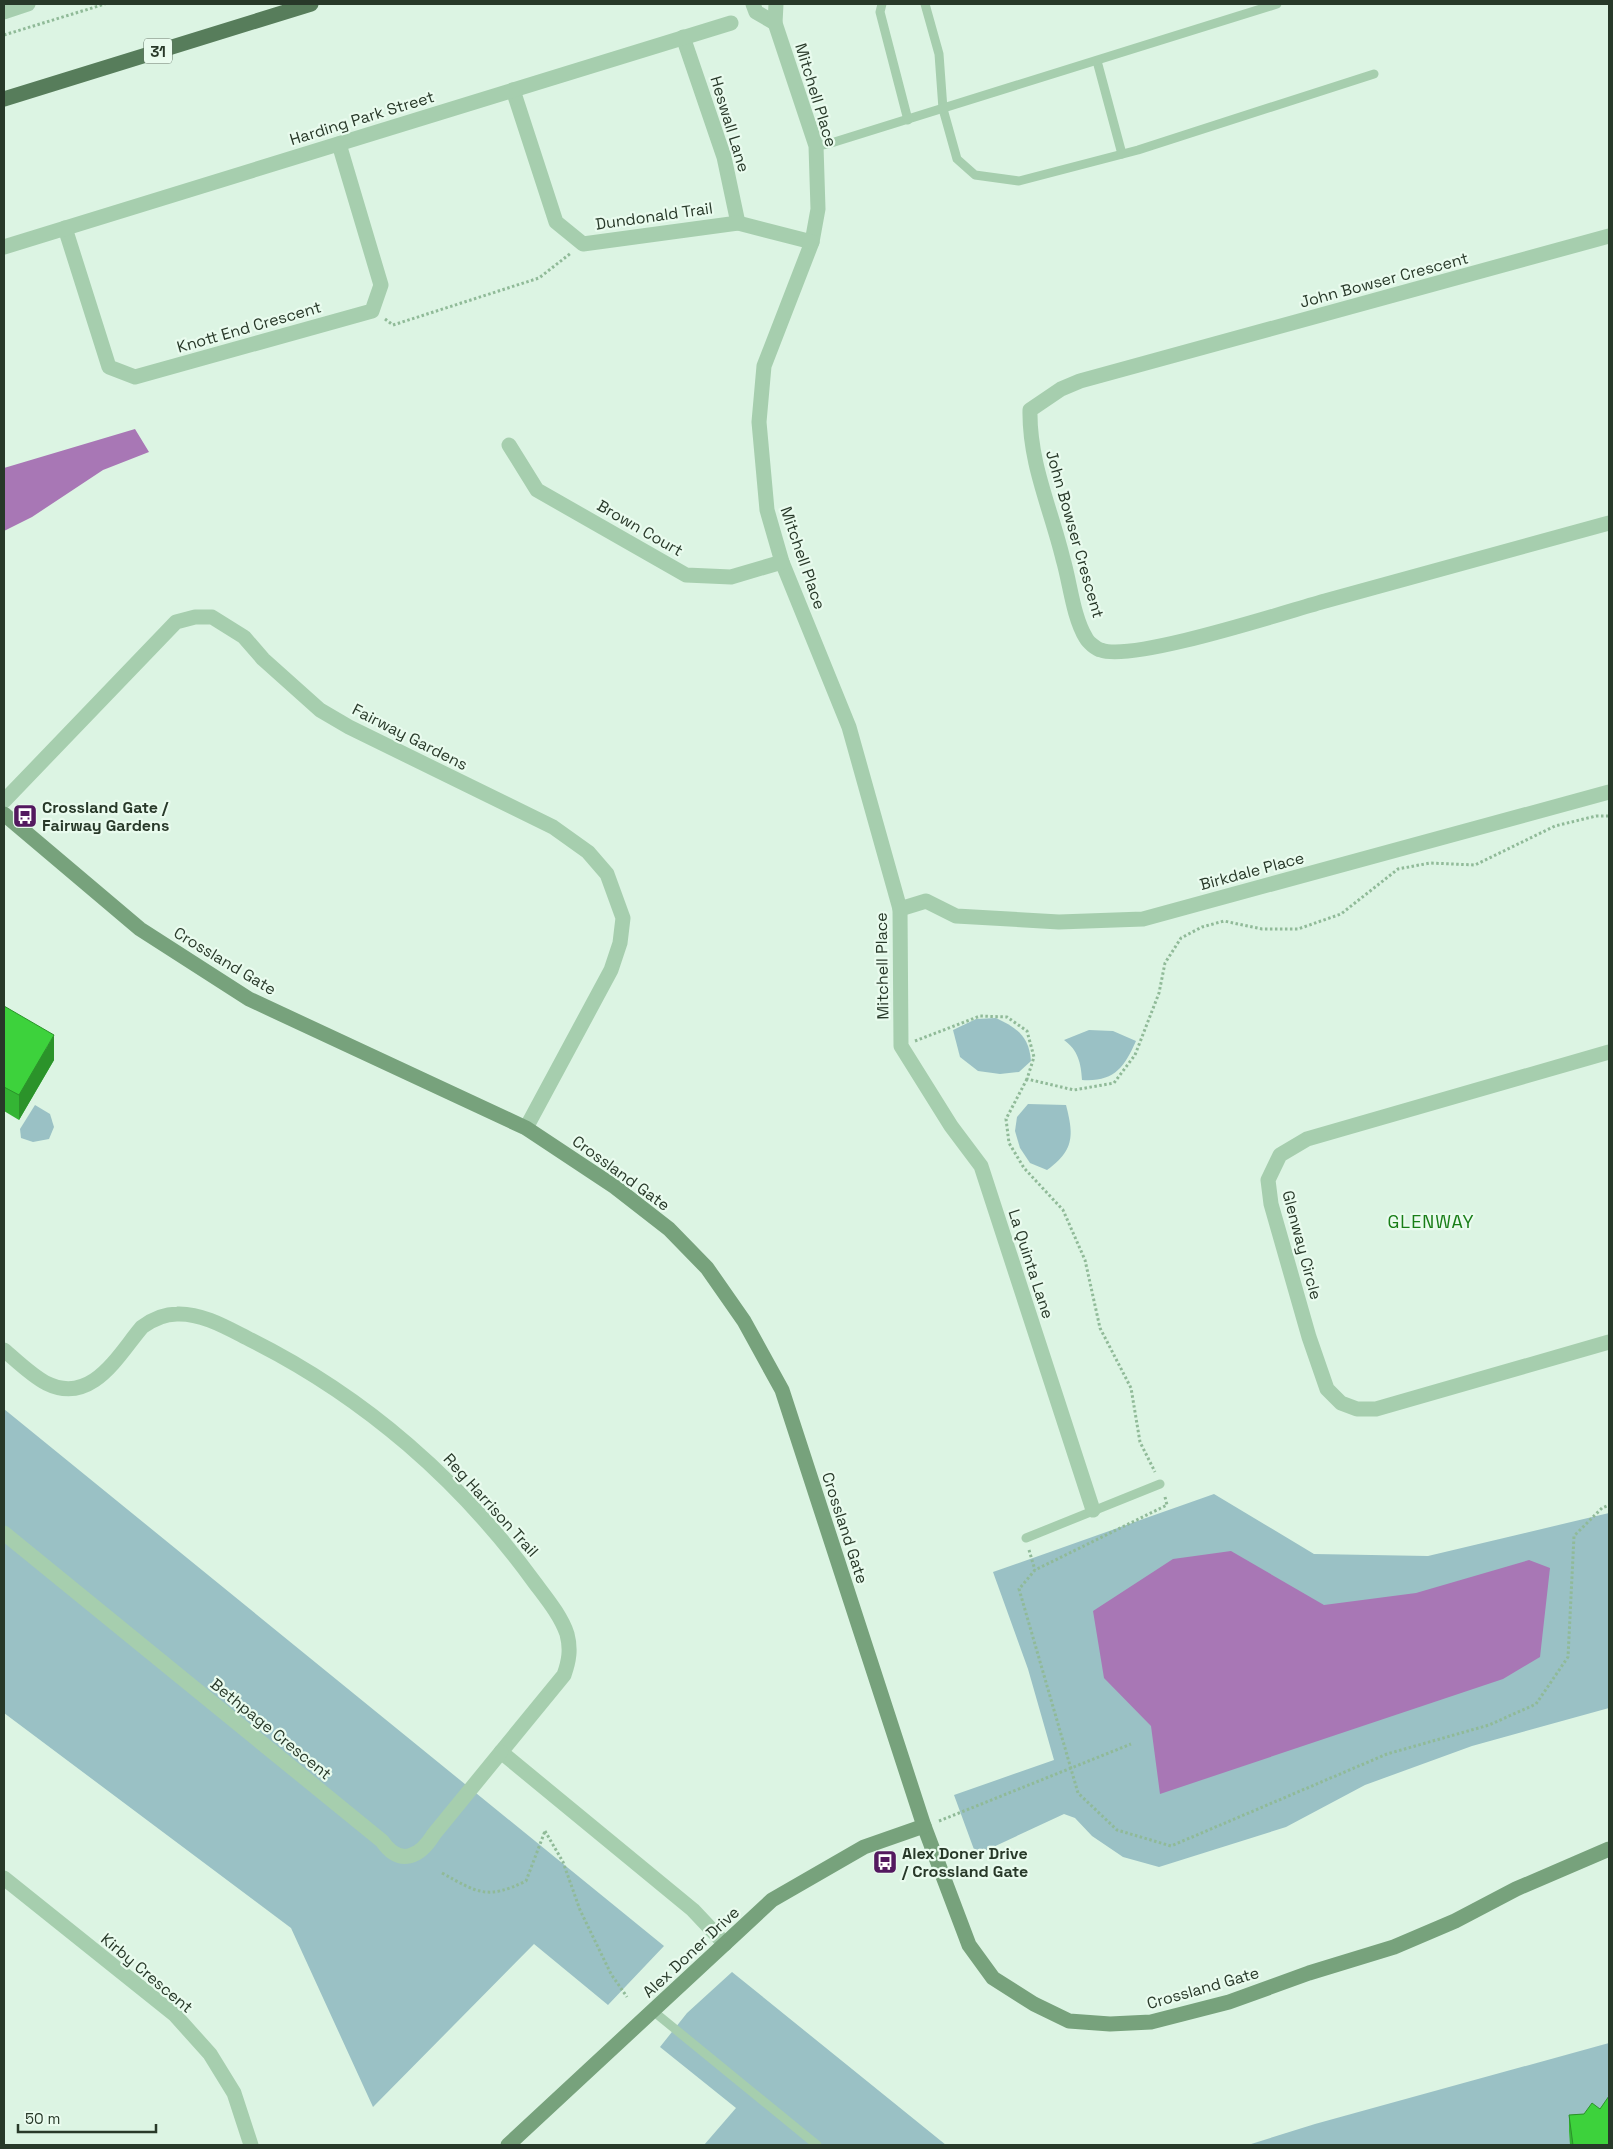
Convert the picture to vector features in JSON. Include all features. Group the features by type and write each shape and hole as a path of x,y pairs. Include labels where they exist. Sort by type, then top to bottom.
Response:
{"main road":[{"name":"31","path":"4,99 311,4"}],"street":[{"path":"4,12 28,4"},
{"path":"753,4 756,12 775,23"},
{"name":"Mitchell Place","path":"776,4 775,23 816,146 818,209 812,242 764,366 759,422 767,510 782,562 849,727 900,909 901,1046"},
{"name":"Harding Park Street","path":"4,247 731,23"},
{"name":"Heswall Lane","path":"683,37 724,157 738,223"},
{"name":"Dundonald Trail","path":"513,90 556,222 582,244 738,223 812,242"},
{"path":"339,144 381,285 372,311"},
{"name":"Knott End Crescent","path":"65,228 109,367 135,377 372,311"},
{"name":"John Bowser Crescent","path":"1609,236 1080,381 1061,388 1030,410 1030,427 1040,484 1063,556 1076,608 1086,639 1100,650 1119,653 1138,651 1609,523"},
{"name":"Brown Court","path":"509,445 537,490 686,575 731,577 782,562"},
{"name":"Fairway Gardens","path":"4,801 176,622 195,617 212,617 244,637 263,659 320,710 349,727 553,827 588,852 607,874 623,918 620,943 611,970 526,1128"},
{"name":"Birkdale Place","path":"900,909 926,901 956,916 1059,922 1143,919 1609,792"},
{"name":"Crossland Gate","path":"4,814 140,929 248,999 526,1128 615,1187 669,1229 707,1268 744,1321 782,1390 924,1826 969,1945 993,1978 1034,2004 1069,2021 1110,2024 1151,2022 1229,2002 1308,1973 1394,1947 1455,1921 1516,1889 1609,1849"},
{"name":"La Quinta Lane","path":"901,1046 951,1126 981,1166 1093,1510"},
{"name":"Glenway Circle","path":"1609,1052 1308,1139 1280,1155 1268,1180 1270,1204 1309,1337 1328,1389 1341,1403 1357,1409 1376,1410 1609,1342"},
{"name":"Reg Harrison Trail","path":"4,1350 46,1383 75,1389 99,1379 142,1327 151,1320 177,1314 191,1315 234,1331 303,1368 354,1402 394,1432 432,1464 476,1510 513,1553 553,1608 567,1634 570,1649 564,1675 501,1752"},
{"name":"Bethpage Crescent","path":"4,1533 382,1840 388,1850 397,1854 408,1856 420,1853 426,1848 434,1834 501,1752"},
{"path":"501,1752 693,1910 725,1944"},
{"name":"Alex Doner Drive","path":"508,2145 772,1900 864,1847 924,1826"},
{"name":"Kirby Crescent","path":"4,1878 175,2015 210,2054 234,2093 251,2145"}],"lane":[{"path":"882,4 880,12 908,120"},
{"path":"925,4 938,54 943,109 957,159 975,175 1018,181 1122,154 1374,74"},
{"path":"816,146 908,120 1277,4"},
{"path":"1097,61 1122,154"},
{"path":"1026,1538 1160,1484"},
{"path":"653,2012 817,2145"}],"path":[{"path":"4,36 106,4"},
{"path":"372,311 393,325 539,278 582,244"},
{"path":"1027,1079 1074,1090 1114,1083 1135,1055 1159,993 1165,963 1181,938 1202,927 1224,921 1262,929 1298,929 1341,914 1398,869 1430,863 1475,865 1555,826 1596,816 1609,816"},
{"path":"901,1046 980,1016 1007,1017 1027,1031 1034,1057 1027,1079 1006,1119 1009,1143 1024,1168 1063,1210 1067,1218 1085,1260 1100,1328 1132,1388 1140,1442 1160,1484 1167,1505 1035,1570 1018,1589 1078,1793 1116,1830 1171,1846 1387,1754 1489,1725 1536,1704 1568,1657 1574,1536 1602,1508 1609,1505"},
{"path":"1026,1538 1035,1570"},
{"path":"924,1826 1131,1744"},
{"path":"442,1873 476,1892 502,1893 526,1881 545,1831 563,1862 580,1910 611,1974 627,1997"}],"shaded area":[{"path":"135,429 149,452 103,470 32,517 4,531 4,468"},
{"path":"996,1018 1016,1029 1028,1045 1031,1061 1019,1072 1000,1074 978,1071 960,1057 953,1030 976,1019"},
{"path":"1089,1030 1113,1031 1136,1041 1122,1066 1110,1076 1102,1079 1082,1080 1078,1057 1073,1048 1064,1040"},
{"path":"1028,1104 1066,1105 1071,1134 1070,1142 1062,1156 1047,1170 1030,1163 1020,1148 1015,1131 1017,1117"},
{"path":"35,1105 50,1114 54,1127 49,1139 33,1142 21,1138 20,1129"},
{"path":"4,1409 664,1946 608,2005 534,1944 373,2107 291,1928 4,1713"},
{"path":"1214,1494 1314,1554 1428,1556 1609,1513 1609,1708 1472,1746 1365,1785 1286,1827 1159,1867 1123,1857 1092,1836 1075,1818 1064,1814 976,1855 954,1795 1054,1760 1028,1669 993,1572"},
{"path":"1231,1551 1324,1605 1416,1593 1529,1560 1550,1568 1540,1657 1503,1679 1160,1794 1151,1726 1104,1678 1093,1611 1173,1559"},
{"path":"732,1972 946,2145 704,2145 736,2108 660,2047 687,2013"},
{"path":"1609,2043 1609,2145 1248,2145 1315,2124"}],"building":[{"path":"4,1006 54,1035 19,1095 4,1087"},
{"path":"1609,2096 1609,2145 1573,2145 1569,2115 1584,2114 1592,2103 1600,2109"}],"place":[{"name":"Crossland Gate / Fairway Gardens","path":"25,816"},
{"name":"Alex Doner Drive / Crossland Gate","path":"885,1862"}],"district":[{"name":"GLENWAY","path":"1431,1221"}]}
